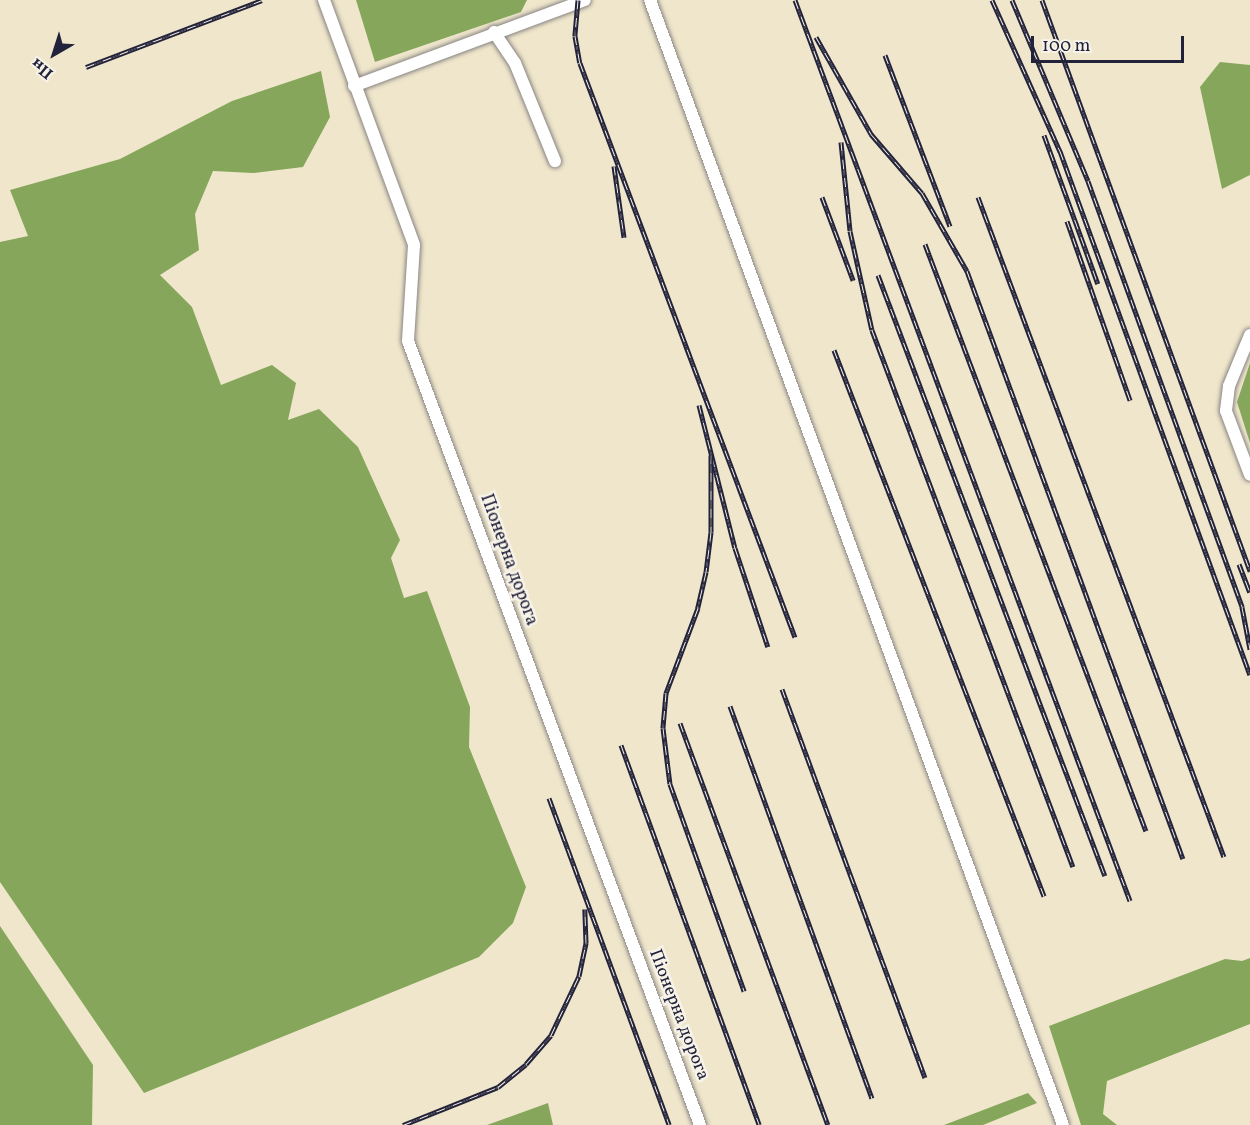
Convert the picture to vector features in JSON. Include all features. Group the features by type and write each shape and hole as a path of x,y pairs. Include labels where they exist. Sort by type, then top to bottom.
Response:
{"street":[{"name":"Піонерна дорога","path":"324,0 414,245 408,341 700,1125"},
{"path":"354,86 585,0"},
{"path":"650,0 1063,1125"},
{"path":"494,32 515,63 555,161"},
{"path":"1250,335 1229,386 1226,411 1250,475"}],"green space":[{"path":"356,0 527,0 521,12 375,62"},
{"path":"1220,62 1250,65 1250,175 1222,189 1200,87"},
{"path":"321,71 330,117 303,167 253,173 213,171 195,214 199,250 160,275 192,307 221,385 272,365 296,383 288,420 319,409 358,447 400,540 391,558 404,598 427,591 470,707 469,747 526,887 513,923 479,957 144,1093 0,882 0,242 28,236 10,190 120,159 232,101"},
{"path":"1250,363 1250,443 1237,402"},
{"path":"0,926 93,1065 92,1125 0,1125"},
{"path":"1250,958 1250,1024 1107,1081 1103,1114 1117,1125 1081,1125 1049,1026 1225,959 1242,961"},
{"path":"1028,1093 1037,1103 983,1125 944,1125"},
{"path":"548,1103 553,1125 487,1125"}],"railway":[{"path":"86,67 262,0"},
{"path":"578,0 575,36 580,63 795,637"},
{"path":"795,0 1130,901"},
{"path":"992,0 1060,151 1250,675"},
{"path":"1012,0 1088,181 1242,607 1250,649"},
{"path":"1042,0 1250,571"},
{"path":"816,37 871,134 922,193 967,271 1183,859"},
{"path":"885,55 950,226"},
{"path":"1044,135 1098,284"},
{"path":"841,142 850,231 872,330 1073,867"},
{"path":"614,166 624,237"},
{"path":"822,197 853,280"},
{"path":"978,197 1224,857"},
{"path":"1067,221 1130,400"},
{"path":"925,244 1146,831"},
{"path":"878,275 1105,876"},
{"path":"834,350 1044,896"},
{"path":"699,405 735,548 768,647"},
{"path":"711,455 711,532 706,572 698,608 666,693 663,728 670,784 744,991"},
{"path":"1239,564 1250,592"},
{"path":"782,689 925,1078"},
{"path":"730,706 872,1098"},
{"path":"680,723 828,1125"},
{"path":"621,745 759,1125"},
{"path":"549,798 669,1125"},
{"path":"403,1125 498,1087 526,1064 551,1035 579,976 586,943 585,909"}]}
